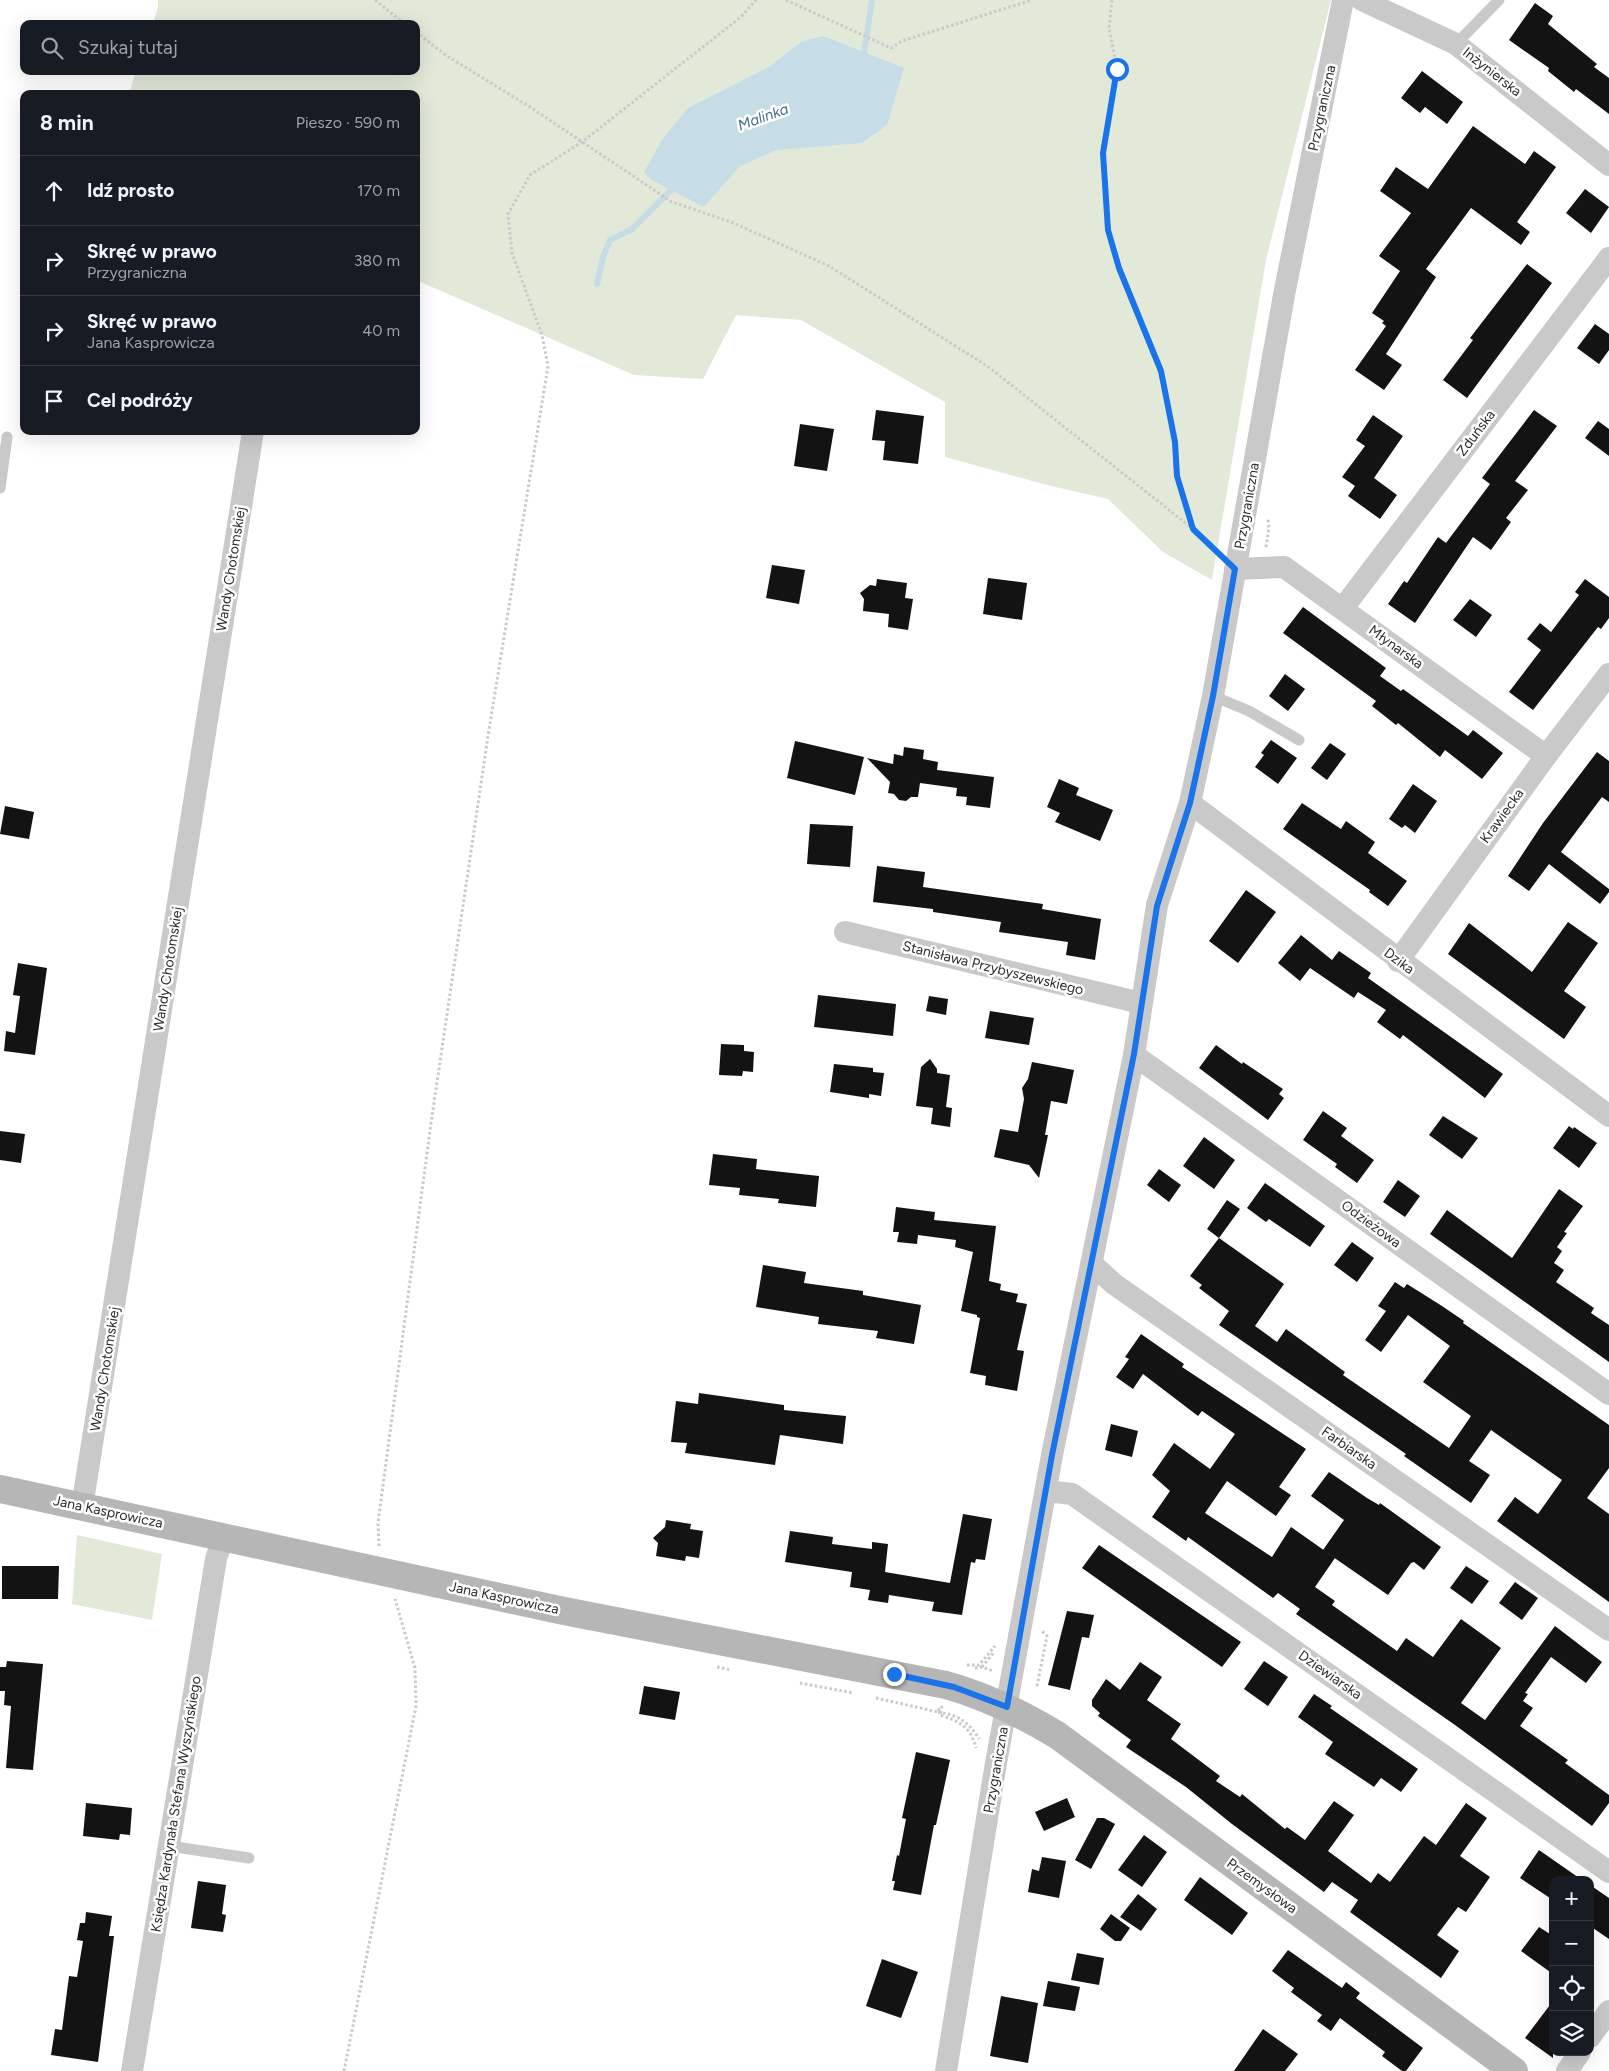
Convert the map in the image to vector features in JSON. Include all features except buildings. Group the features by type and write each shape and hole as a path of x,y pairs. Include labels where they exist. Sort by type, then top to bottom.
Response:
{"street":[{"name":"Przygraniczna","path":"946,2071 996,1763 1046,1491 1134,1054 1157,906 1190,803 1213,696 1284,295 1344,0"},
{"name":"Inżynierska","path":"1362,0 1456,44 1609,165"},
{"name":"Zduńska","path":"1343,608 1609,258"},
{"name":"Wandy Chotomskiej","path":"82,1507 252,435"},
{"name":"Młynarska","path":"1235,569 1284,567 1546,756"},
{"name":"Krawiecka","path":"1398,960 1546,756 1609,674"},
{"name":"Dzika","path":"1190,803 1609,1116"},
{"name":"Stanisława Przybyszewskiego","path":"845,932 1141,1003"},
{"name":"Odzieżowa","path":"1134,1054 1609,1394"},
{"name":"Farbiarska","path":"1092,1264 1114,1284 1609,1630"},
{"name":"Jana Kasprowicza","path":"0,1489 666,1632 946,1685 1007,1707"},
{"name":"Dziewiarska","path":"1046,1491 1072,1494 1609,1872"},
{"name":"Księdza Kardynała Stefana Wyszyńskiego","path":"132,2071 216,1559 223,1537"},
{"name":"Przemysłowa","path":"1007,1707 1057,1735 1514,2071"},
{"path":"1594,2032 1609,2011"},
{"path":"1567,2071 1577,2056"}],"lane":[{"path":"1456,44 1498,0"},
{"path":"0,488 7,437"},
{"path":"1213,696 1250,711 1299,740"},
{"path":"169,1846 249,1858"}],"path":[{"path":"375,0 400,20"},
{"path":"379,1552 379,1513 428,1142 488,736 548,366 542,335 512,253 508,214 530,175 582,142 741,18 756,0"},
{"path":"786,0 891,48 902,40 1032,0"},
{"path":"1112,0 1109,28 1117,69 1103,153 1108,230 1119,268 1161,371 1175,442 1177,476 1193,529"},
{"path":"420,35 448,56 530,107 672,202 731,222 829,266 990,368 1193,529 1235,569"},
{"path":"344,2071 416,1706 415,1668 394,1596"},
{"path":"1036,1686 1047,1636 1038,1626"},
{"path":"938,1712 955,1715 966,1722 979,1739 982,1759 996,1763"}],"green space":[{"path":"158,0 1331,0 1266,260 1212,580 1163,552 1108,499 1047,485 945,457 945,402 801,320 736,315 703,379 634,375 420,282 420,90 130,90 135,75 420,75 420,20 154,20"},
{"path":"77,1535 162,1554 152,1620 72,1604"}],"water":[{"path":"823,36 904,68 887,125 862,143 776,150 739,167 704,207 652,180 644,172 662,140 688,108 769,67 801,42"}],"waterway":[{"name":"Malinka","path":"863,60 872,0"},
{"name":"Malinka","path":"597,284 603,257 610,240 632,229 676,185"}],"route":[{"path":"894,1674 954,1687 1007,1707 1052,1455 1134,1054 1157,906 1190,803 1213,696 1235,569 1193,529 1177,476 1175,442 1161,371 1150,338 1119,268 1108,230 1103,153 1117,69"}]}
